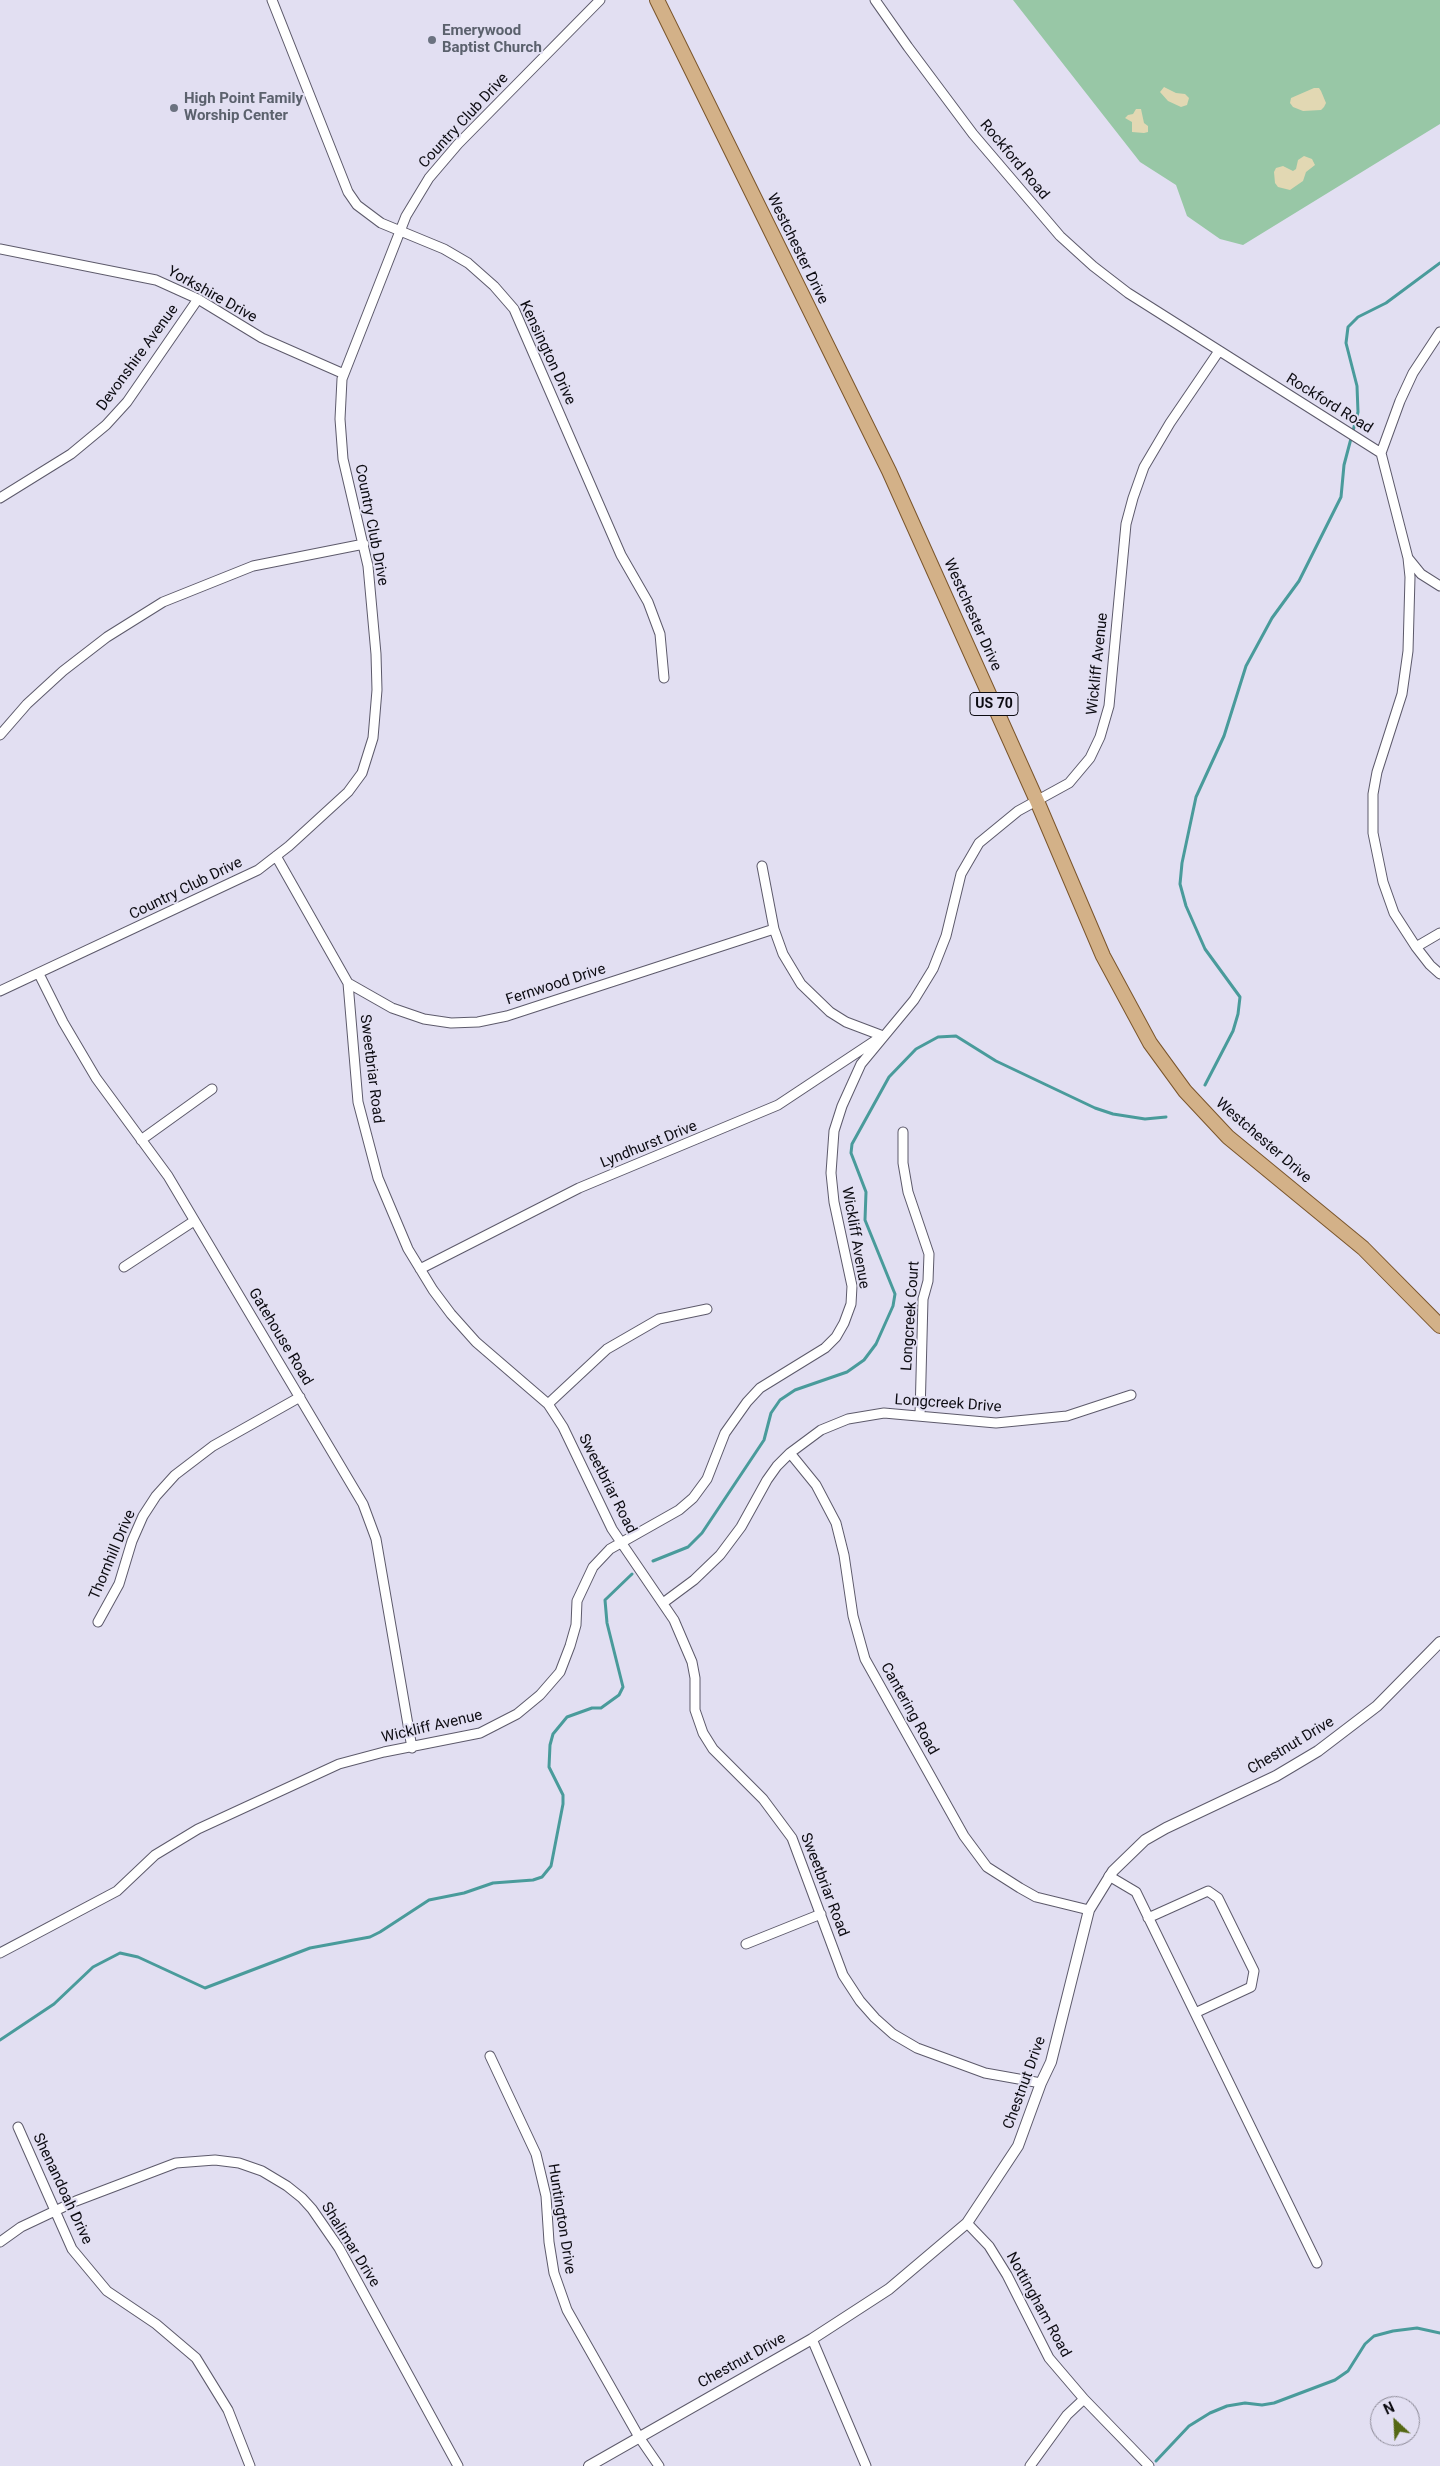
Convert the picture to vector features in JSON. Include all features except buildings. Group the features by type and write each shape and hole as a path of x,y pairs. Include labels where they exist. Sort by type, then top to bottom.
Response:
{"main road":[{"name":"Westchester Drive","path":"657,0 889,472 1037,801 1103,956 1150,1044 1185,1091 1228,1137 1363,1248 1440,1326"}],"street":[{"name":"Kensington Drive","path":"272,0 348,192 357,205 370,216 444,250 468,264 494,286 514,309 621,555 648,602 660,634 664,678"},
{"name":"Country Club Drive","path":"0,991 258,870 348,792 362,773 370,751 377,690 376,654 368,566 343,460 340,419 344,374 406,216 429,178 458,144 600,0"},
{"name":"Rockford Road","path":"875,0 973,134 1060,236 1128,293 1381,454 1408,558 1410,577 1408,651 1402,694 1377,772 1373,817 1376,852 1383,882 1394,913 1430,966 1440,974"},
{"name":"Yorkshire Drive","path":"0,249 156,280 198,299 262,338 344,374"},
{"name":"Devonshire Avenue","path":"0,498 71,454 106,425 127,402 198,299"},
{"path":"1381,454 1400,401 1413,373 1440,332"},
{"name":"Wickliff Avenue","path":"0,1953 117,1891 155,1855 198,1829 339,1764 384,1752 412,1748 488,1730 517,1714 540,1695 560,1672 576,1625 577,1601 586,1577 601,1557 621,1542 679,1510 694,1498 707,1479 726,1433 747,1402 760,1388 825,1348 844,1324 851,1304 852,1286 834,1202 831,1152 834,1131 842,1106 861,1064 914,1000 932,970 946,936 961,874 979,843 1018,811 1072,780 1090,758 1100,737 1109,706 1126,524 1133,498 1144,467 1219,351"},
{"path":"0,735 27,704 63,671 107,637 163,602 253,566 364,544"},
{"path":"1408,558 1421,574 1440,586"},
{"name":"Sweetbriar Road","path":"276,856 348,983 358,1102 378,1178 404,1240 420,1269 451,1314 476,1342 548,1404 563,1427 612,1530 674,1620 692,1662 695,1678 695,1710 703,1733 714,1750 763,1799 792,1838 822,1914 843,1975 860,2001 894,2034 917,2048 985,2073 1040,2083"},
{"path":"762,866 774,929 791,969 814,998 846,1022 883,1036"},
{"name":"Fernwood Drive","path":"348,983 392,1008 424,1019 451,1023 478,1022 507,1016 774,929"},
{"path":"1416,947 1440,933"},
{"name":"Gatehouse Road","path":"39,974 63,1022 96,1078 168,1176 363,1504 376,1539 412,1748"},
{"name":"Lyndhurst Drive","path":"420,1269 579,1188 732,1126 778,1105 883,1036"},
{"path":"141,1140 212,1089"},
{"name":"Longcreek Court","path":"903,1132 903,1163 908,1192 929,1254 928,1280 923,1299 920,1415"},
{"path":"124,1268 194,1221"},
{"path":"548,1404 607,1349 659,1319 707,1308"},
{"name":"Longcreek Drive","path":"663,1603 694,1580 720,1555 741,1527 767,1480 790,1453 821,1430 848,1420 884,1414 920,1415 996,1423 1067,1416 1130,1395"},
{"name":"Thornhill Drive","path":"98,1622 119,1584 132,1541 143,1516 156,1496 175,1475 213,1446 300,1397"},
{"name":"Cantering Road","path":"790,1453 816,1485 836,1523 844,1556 853,1616 865,1659 964,1836 988,1867 1020,1888 1036,1896 1089,1910"},
{"name":"Chestnut Drive","path":"589,2466 812,2339 889,2289 966,2223 1018,2146 1040,2083 1052,2062 1089,1910 1109,1876 1128,1856 1152,1836 1276,1776 1324,1747 1377,1706 1440,1642"},
{"path":"1109,1876 1136,1892 1317,2263"},
{"path":"1148,1918 1208,1891 1218,1898 1254,1971 1251,1987 1195,2013"},
{"path":"746,1944 822,1914"},
{"name":"Huntington Drive","path":"490,2056 536,2154 546,2196 549,2242 554,2272 567,2310 639,2437 658,2466"},
{"name":"Shenandoah Drive","path":"18,2127 72,2249 107,2291 156,2324 196,2358 228,2410 250,2466"},
{"name":"Shalimar Drive","path":"0,2242 21,2227 55,2210 160,2168 191,2160 215,2160 239,2164 262,2171 281,2182 312,2208 339,2248 458,2466"},
{"name":"Nottingham Road","path":"966,2223 989,2246 1008,2275 1048,2358 1084,2399 1149,2466"},
{"path":"812,2339 866,2466"},
{"path":"1030,2466 1067,2415 1084,2399"}],"green space":[{"path":"1013,0 1440,0 1440,124 1243,245 1220,239 1187,216 1176,185 1140,162"}],"sand":[{"path":"1164,87 1176,93 1185,94 1189,98 1187,105 1181,107 1168,101 1160,92"},
{"path":"1314,88 1319,88 1326,103 1321,110 1303,111 1293,107 1290,103 1291,98"},
{"path":"1136,109 1141,109 1144,123 1148,126 1148,132 1132,132 1132,122 1125,118 1133,114"},
{"path":"1304,156 1312,159 1315,165 1306,172 1303,181 1290,190 1278,187 1275,183 1274,172 1276,168 1283,166 1293,171 1296,169 1298,160"}],"waterway":[{"path":"1205,1085 1233,1031 1240,997 1205,949 1186,906 1180,884 1182,863 1196,797 1224,736 1246,666 1272,618 1299,581 1341,497 1344,465 1358,412 1357,386 1346,343 1348,327 1358,317 1386,303 1440,263"},
{"path":"653,1561 688,1547 702,1533 764,1440 771,1413 780,1400 795,1390 847,1372 864,1360 876,1344 893,1306 895,1294 865,1220 866,1192 851,1153 852,1144 889,1077 916,1049 938,1037 956,1036 996,1061 1095,1108 1113,1114 1145,1119 1166,1117"},
{"path":"0,2040 54,2004 93,1967 120,1953 138,1957 205,1988 310,1948 370,1937 429,1900 464,1893 493,1883 533,1880 542,1877 551,1866 563,1804 563,1795 549,1767 550,1745 553,1734 567,1717 592,1708 601,1708 619,1695 623,1687 607,1623 605,1600 632,1574"},
{"path":"1156,2461 1189,2426 1210,2413 1227,2406 1245,2403 1262,2405 1274,2403 1335,2380 1348,2371 1365,2344 1374,2336 1417,2328 1440,2333"}],"place":[{"name":"Emerywood Baptist Church","path":"432,40"},
{"name":"High Point Family Worship Center","path":"174,108"}]}
